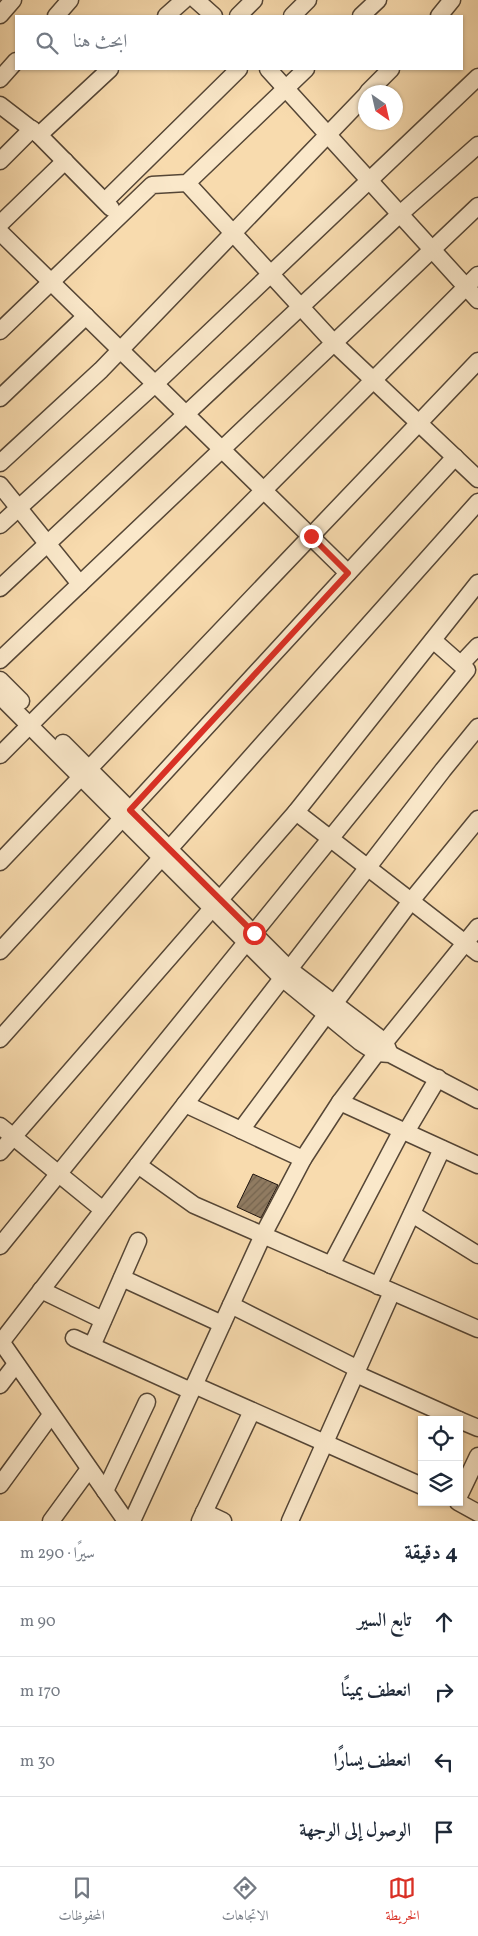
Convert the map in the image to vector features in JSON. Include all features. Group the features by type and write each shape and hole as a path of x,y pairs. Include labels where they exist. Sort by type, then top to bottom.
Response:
{"street":[{"path":"0,15 13,0"},
{"path":"57,15 70,0"},
{"path":"167,15 184,0"},
{"path":"196,0 213,15"},
{"path":"239,15 254,0"},
{"path":"293,15 308,0"},
{"path":"362,15 378,0"},
{"path":"440,15 452,0"},
{"path":"0,79 15,62"},
{"path":"0,161 109,70"},
{"path":"105,201 238,70"},
{"path":"269,70 478,300"},
{"path":"0,331 152,185 187,183 305,70"},
{"path":"375,85 390,70"},
{"path":"0,525 155,384 478,77"},
{"path":"0,463 120,350 358,103"},
{"path":"0,105 36,132 120,216"},
{"path":"0,588 400,214 478,145"},
{"path":"0,224 65,161"},
{"path":"187,183 334,343 478,479"},
{"path":"0,660 478,206"},
{"path":"0,232 348,573"},
{"path":"0,755 478,275"},
{"path":"0,398 86,316"},
{"path":"0,862 478,361"},
{"path":"0,951 455,457"},
{"path":"0,485 80,584"},
{"path":"0,1039 478,502"},
{"path":"0,1152 296,812 478,583"},
{"path":"0,1246 467,670 433,640"},
{"path":"461,664 478,646"},
{"path":"0,680 34,722 286,973 384,1050 478,1100"},
{"path":"0,696 34,722"},
{"path":"126,1521 1,1340 478,727"},
{"path":"296,812 472,948"},
{"path":"240,1130 411,901 478,819"},
{"path":"132,1521 263,1235 303,1159 340,1102 472,948 478,927"},
{"path":"331,1265 404,1131 438,1078"},
{"path":"340,1102 478,1166"},
{"path":"185,1104 303,1159"},
{"path":"0,1126 103,1210"},
{"path":"296,1519 325,1444 357,1371 412,1214 442,1149"},
{"path":"138,1164 194,1205 478,1329"},
{"path":"412,1214 478,1255"},
{"path":"92,1346 138,1241"},
{"path":"122,1278 222,1324"},
{"path":"41,1290 103,1320"},
{"path":"230,1306 357,1371 451,1416"},
{"path":"74,1338 252,1411 418,1484"},
{"path":"0,1386 16,1364"},
{"path":"105,1491 147,1402"},
{"path":"223,1521 202,1516 252,1411"},
{"path":"0,1485 51,1415"},
{"path":"463,1422 478,1428"},
{"path":"463,1488 478,1456"},
{"path":"52,1521 89,1469"},
{"path":"463,1504 478,1512"}],"building":[{"path":"253,1174 278,1185 261,1218 237,1207"}],"route":[{"path":"254,933 130,810 348,573 311,536"}]}
